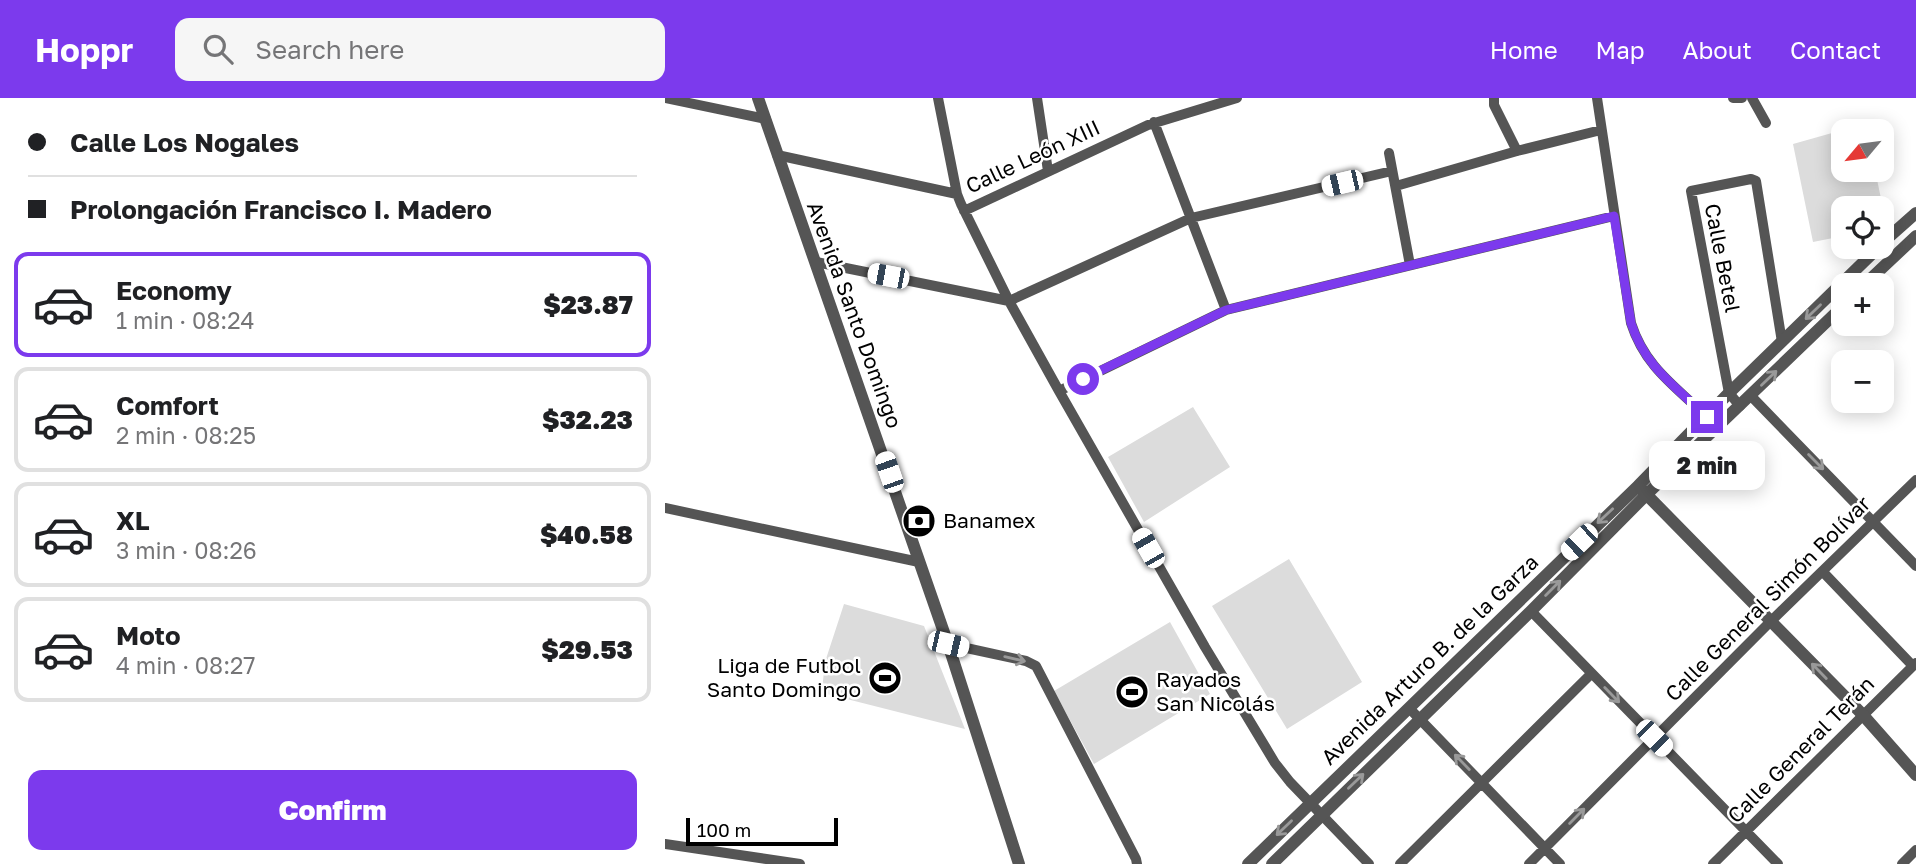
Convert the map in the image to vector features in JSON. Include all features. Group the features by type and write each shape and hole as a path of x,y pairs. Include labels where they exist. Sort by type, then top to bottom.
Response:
{"street":[{"path":"665,98 766,119"},
{"name":"Avenida Santo Domingo","path":"758,98 948,644 1019,864"},
{"path":"938,98 957,194 964,211 1009,301 1059,391 1205,648 1275,763 1369,864"},
{"path":"1037,98 1048,171"},
{"name":"Calle León XIII","path":"964,211 1154,122 1237,98"},
{"path":"1483,98 1494,101 1517,151"},
{"path":"1597,98 1631,323 1636,338 1662,376 1707,417"},
{"path":"1733,98 1742,98"},
{"path":"1752,98 1766,123"},
{"path":"1154,122 1226,310"},
{"path":"1396,186 1601,130"},
{"path":"1389,153 1410,265"},
{"name":"Calle León XIII","path":"777,155 957,194"},
{"path":"816,262 1009,301 1191,218 1392,171"},
{"name":"Calle Betel","path":"1729,394 1691,191 1751,179 1756,181 1781,342"},
{"name":"Avenida Arturo B. de la Garza","path":"1894,233 1916,213"},
{"path":"1059,391 1226,310 1614,216"},
{"path":"1876,273 1915,239"},
{"name":"Avenida Arturo B. de la Garza","path":"1272,864 1531,611 1707,417 1867,259"},
{"name":"Avenida Arturo B. de la Garza","path":"1248,864 1409,708 1642,490 1741,406 1831,318"},
{"path":"1729,394 1741,406"},
{"path":"1751,396 1916,566"},
{"name":"Calle General Simón Bolívar","path":"1529,864 1916,480"},
{"path":"1642,490 1863,715 1916,775"},
{"path":"665,508 919,562"},
{"path":"1823,572 1915,664"},
{"path":"1531,611 1778,864"},
{"path":"948,644 1026,661 1036,666 1137,864"},
{"name":"Calle General Terán","path":"1713,864 1915,664"},
{"path":"1399,864 1591,674"},
{"path":"1409,708 1560,864"},
{"path":"665,844 800,864"},
{"path":"1902,864 1916,850"}],"shaded area":[{"path":"1831,133 1831,182 1878,182 1880,196 1831,196 1831,238 1813,242 1793,144"},
{"path":"1193,407 1230,467 1144,522 1108,457"},
{"path":"1289,559 1362,682 1287,729 1212,606"},
{"name":"Liga de Futbol Santo Domingo","path":"844,604 924,626 965,729 823,693 825,662"},
{"name":"Rayados San Nicolás","path":"1170,622 1210,694 1094,764 1054,691"}],"place":[{"name":"Banamex","path":"919,521"},
{"name":"Liga de Futbol Santo Domingo","path":"885,678"},
{"name":"Rayados San Nicolás","path":"1132,692"}],"route":[{"path":"1083,379 1226,310 1614,216 1631,323 1636,338 1662,376 1707,417"}]}
